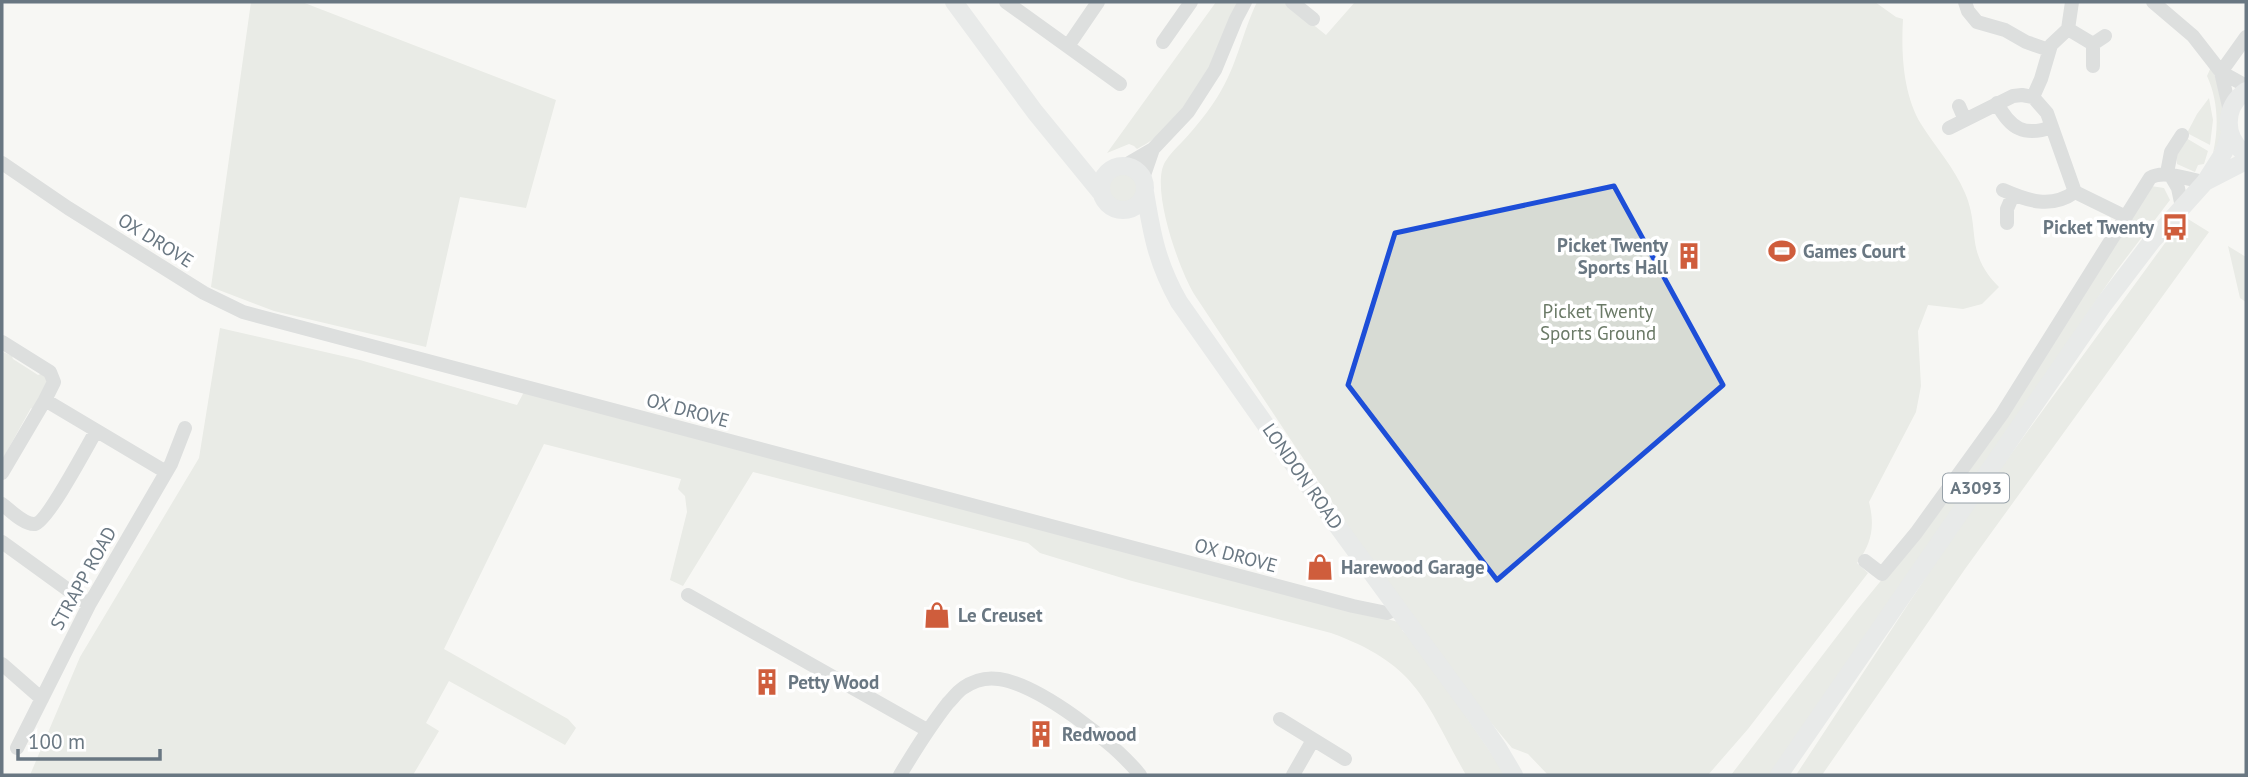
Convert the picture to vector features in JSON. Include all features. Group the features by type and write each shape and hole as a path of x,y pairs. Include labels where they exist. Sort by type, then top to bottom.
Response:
{"main road":[{"path":"954,2 1035,113 1068,152 1097,164 1135,169 1144,185 1137,205 1123,210"},
{"path":"2246,89 2230,111 2228,123 2230,134 2238,148 2246,154"},
{"name":"A3093","path":"1779,775 2104,304 2152,241 2205,182 2224,152 2230,134"},
{"name":"LONDON ROAD","path":"1068,152 1110,205 1123,210 1153,240"},
{"name":"A3093","path":"2205,182 2246,161"},
{"path":"1102,194 1105,175 1119,167"},
{"name":"LONDON ROAD","path":"1144,185 1153,240 1168,282 1179,302 1488,732 1514,775"}],"street":[{"path":"1006,2 1120,84"},
{"path":"1068,46 1098,2"},
{"path":"1163,42 1191,2"},
{"path":"1119,167 1153,149 1188,113 1220,60 1245,2"},
{"path":"1292,2 1313,19"},
{"path":"1965,2 1970,16 1977,22 2005,30 2026,42 2049,50"},
{"path":"2033,97 2053,42 2068,29 2072,2"},
{"path":"2153,2 2193,36 2221,72 2246,89"},
{"path":"2068,29 2099,40 2093,66"},
{"path":"2230,111 2221,72 2246,37"},
{"path":"1949,128 2017,95 2033,97 2045,109 2075,192 2126,217"},
{"path":"1997,103 2006,120 2017,128 2036,132 2052,127"},
{"path":"1959,106 1965,120"},
{"path":"2182,135 2171,152 2169,174 2178,188 2182,207"},
{"path":"1144,185 1153,149"},
{"name":"OX DROVE","path":"2,163 68,208 204,293 243,312 1339,603 1387,613 1397,608"},
{"path":"1865,561 1882,575 1916,533 2001,414 2150,178 2157,174 2169,174 2205,182"},
{"path":"2007,223 2008,192 2036,202 2048,203 2062,200 2075,192"},
{"path":"2,342 53,375 53,386 46,400 2,473"},
{"path":"46,400 166,472"},
{"name":"STRAPP ROAD","path":"18,748 89,605 166,472 185,428"},
{"path":"2,504 29,523 39,522 53,505 96,430"},
{"path":"2,542 89,605"},
{"path":"688,596 927,730"},
{"path":"2,664 42,699"},
{"path":"900,775 927,730 957,693 975,681 999,679 1050,701 1079,720 1122,754 1140,775"},
{"path":"1280,719 1345,759"},
{"path":"1293,775 1313,740"}],"highlighted area":[{"path":"1614,186 1723,385 1497,580 1348,385 1395,233"}],"green space":[{"path":"251,2 302,2 556,100 526,208 460,197 426,347 274,311 211,287"},
{"path":"1216,2 1238,2 1211,64 1187,104 1173,122 1137,149 1129,144 1107,153"},
{"name":"Picket Twenty Sports Ground","path":"1257,2 1285,2 1326,35 1355,2 1875,2 1903,19 1903,59 1910,100 1921,124 1961,184 1970,206 1981,263 1999,287 1982,304 1963,309 1928,305 1918,331 1921,386 1916,412 1869,502 1871,534 1857,563 1868,573 1748,729 1708,775 1548,775 1528,754 1512,748 1473,701 1360,544 1194,294 1168,228 1161,174 1167,159 1201,120 1225,85"},
{"path":"2211,67 2224,110 2222,133 2213,153 2217,124 2213,94 2207,76"},
{"path":"2209,98 2213,120 2210,145 2187,133"},
{"path":"2186,138 2208,151 2204,164 2198,165 2195,172 2177,164 2176,155"},
{"path":"1123,171 1135,176 1140,188 1135,200 1123,205 1111,200 1106,188 1111,176"},
{"path":"2151,186 2164,188 2170,200 2117,270 1771,775 1731,775 1857,610 1919,534"},
{"path":"2188,219 2209,232 1965,569 1822,775 1796,775 1968,513 2165,243"},
{"path":"2228,246 2246,257 2246,302 2240,298"},
{"path":"220,328 360,360 517,405 524,392 1402,623 1402,630 1420,649 1506,775 1466,775 1428,706 1401,672 1360,645 1331,633 1132,581 1040,553 1028,543 753,472 683,586 670,580 687,512 685,496 678,489 681,479 544,444 444,649 568,719 576,728 565,745 449,681 426,723 439,731 413,775 30,775 80,657 199,458"},
{"path":"3,352 38,375 43,373 49,380 34,410 31,408 2,460"}],"place":[{"name":"Picket Twenty","path":"2175,227"},
{"name":"Games Court","path":"1782,251"},
{"name":"Picket Twenty Sports Hall","path":"1689,256"},
{"name":"Harewood Garage","path":"1320,567"},
{"name":"Le Creuset","path":"937,615"},
{"name":"Petty Wood","path":"767,682"},
{"name":"Redwood","path":"1041,734"}]}
